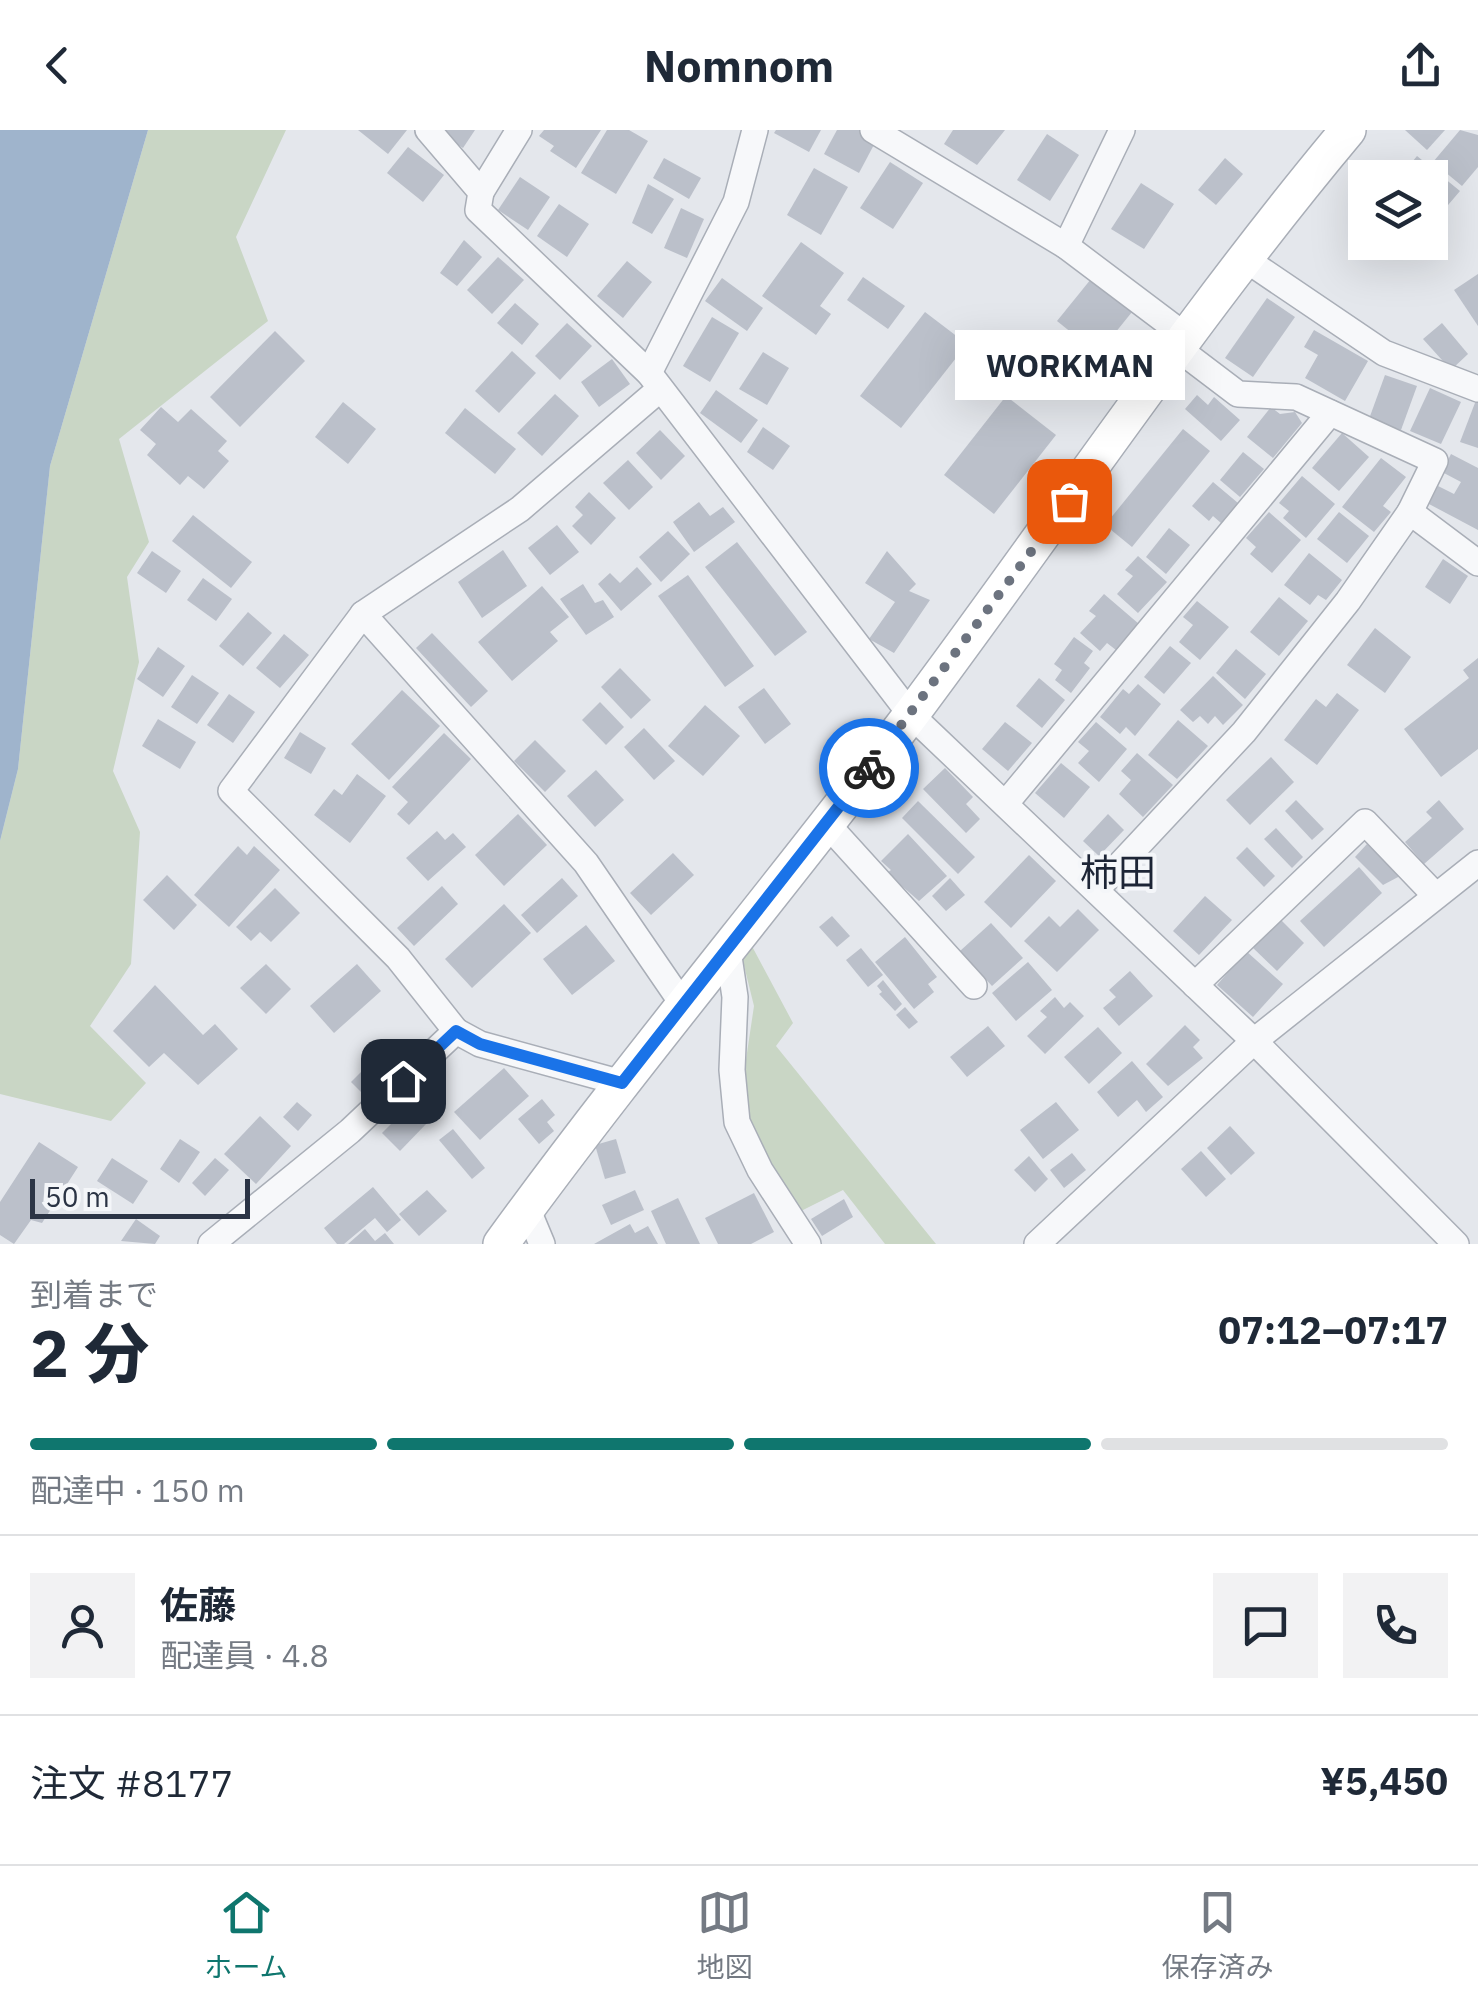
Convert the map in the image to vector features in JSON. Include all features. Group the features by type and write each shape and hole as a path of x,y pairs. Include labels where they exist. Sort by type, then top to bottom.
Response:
{"street":[{"path":"428,130 481,192"},
{"path":"520,130 481,192 478,210 654,381 911,715 1254,1041 1456,1244"},
{"path":"622,1083 480,1044 456,1031 398,958 231,791 363,614 520,509 654,381 736,202 755,130"},
{"path":"873,130 1066,246 1238,394 1296,397 1435,461 1410,512 1348,600 1244,732 1096,890"},
{"path":"1066,246 1122,130"},
{"path":"501,1244 682,1003 728,950 911,715 1245,259 1348,130"},
{"path":"1245,259 1384,353 1478,389"},
{"path":"1006,803 1330,413"},
{"path":"1410,512 1478,563"},
{"path":"363,614 586,863 682,1003"},
{"path":"826,822 974,986"},
{"path":"1195,985 1364,822 1435,895"},
{"path":"1036,1244 1254,1041 1478,863"},
{"path":"728,950 734,997 732,1070 737,1122 760,1170 808,1244"},
{"path":"211,1244 350,1131 456,1031"},
{"path":"527,1208 542,1244"}],"green space":[{"path":"148,130 286,130 236,237 268,321 119,439 149,542 127,577 139,662 113,771 140,832 131,964 90,1026 146,1083 111,1121 0,1094 0,841 18,769 50,466"},
{"path":"739,922 793,1023 776,1046 936,1244 885,1244 843,1190 795,1214 762,1164 741,1093 754,1006 735,929"}],"water":[{"path":"0,130 148,130 50,466 18,769 0,841"}],"building":[{"path":"358,130 407,130 388,154"},
{"path":"435,130 475,130 463,148"},
{"path":"544,130 601,130 576,168 550,151 554,146 539,136"},
{"path":"607,130 629,130 648,141 616,194 581,173"},
{"path":"821,130 809,152 774,133"},
{"path":"837,130 860,130 877,139 859,173 824,154"},
{"path":"953,130 1005,130 977,165 944,144"},
{"path":"1405,130 1445,130 1427,150"},
{"path":"1460,130 1478,135 1478,167 1462,186 1448,174 1448,160 1435,160"},
{"path":"1047,134 1079,155 1050,201 1017,180"},
{"path":"408,147 444,175 423,202 387,173"},
{"path":"664,158 701,178 689,199 653,178"},
{"path":"1225,158 1243,174 1216,205 1198,190"},
{"path":"890,162 923,183 893,229 860,208"},
{"path":"814,168 848,187 821,235 787,215"},
{"path":"520,177 550,197 528,230 498,210"},
{"path":"1448,181 1460,191 1448,205"},
{"path":"1141,183 1174,204 1144,249 1111,229"},
{"path":"648,184 674,199 652,234 632,223"},
{"path":"559,204 589,224 567,257 537,236"},
{"path":"681,208 704,219 687,258 664,248"},
{"path":"464,240 482,257 457,286 440,273"},
{"path":"801,242 844,273 820,306 831,314 816,335 762,296"},
{"path":"498,257 524,280 492,314 467,290"},
{"path":"627,261 652,282 623,318 597,296"},
{"path":"1478,274 1478,326 1454,290"},
{"path":"863,277 905,306 888,329 847,300"},
{"path":"722,278 763,308 747,331 705,301"},
{"path":"1091,279 1132,312 1098,354 1057,321"},
{"path":"1267,298 1295,317 1253,377 1225,358"},
{"path":"515,303 539,324 522,345 497,323"},
{"path":"925,312 967,344 901,428 860,396"},
{"path":"712,317 739,333 710,382 683,366"},
{"path":"567,323 592,346 560,380 535,356"},
{"path":"1442,323 1468,354 1451,370 1423,339"},
{"path":"1314,330 1368,361 1345,401 1305,378 1318,355 1304,347"},
{"path":"275,331 305,361 240,427 210,397"},
{"path":"512,351 536,373 499,413 475,391"},
{"path":"763,352 789,368 767,405 739,389"},
{"path":"612,359 630,384 599,407 581,382"},
{"path":"1385,375 1417,386 1401,430 1369,419"},
{"path":"1430,388 1461,402 1441,444 1410,431"},
{"path":"716,390 758,420 741,443 700,413"},
{"path":"555,394 579,416 542,456 517,433"},
{"path":"1197,395 1208,405 1214,397 1240,420 1221,441 1185,409"},
{"path":"1478,395 1478,448 1460,442"},
{"path":"1006,396 1056,435 994,514 944,475"},
{"path":"343,402 376,429 348,464 315,437"},
{"path":"161,407 178,422 191,409 227,441 218,451 229,461 204,489 188,476 180,485 147,455 156,444 140,430"},
{"path":"1271,407 1280,414 1295,412 1302,423 1273,458 1247,437"},
{"path":"465,408 516,449 495,474 445,433"},
{"path":"763,427 790,446 773,470 747,452"},
{"path":"1183,429 1210,451 1132,547 1105,525"},
{"path":"660,430 685,456 661,480 636,453"},
{"path":"1342,433 1369,457 1339,491 1312,468"},
{"path":"1243,452 1264,469 1240,497 1220,480"},
{"path":"1451,454 1478,468 1478,530 1429,504 1438,486 1454,494 1461,482 1442,472"},
{"path":"1381,458 1406,477 1383,506 1391,512 1374,532 1342,507"},
{"path":"628,460 653,487 629,510 603,483"},
{"path":"1302,476 1335,504 1306,538 1283,518 1289,511 1279,503"},
{"path":"1213,482 1238,503 1221,523 1213,516 1209,521 1192,506"},
{"path":"589,492 616,518 591,545 572,526 583,515 575,507"},
{"path":"699,502 710,516 723,507 735,522 694,552 673,522"},
{"path":"1269,512 1301,540 1272,573 1250,554 1256,547 1246,538"},
{"path":"1339,512 1369,536 1347,563 1317,539"},
{"path":"193,515 252,562 231,588 172,541"},
{"path":"557,525 579,552 550,575 528,548"},
{"path":"1169,528 1190,545 1166,574 1146,557"},
{"path":"668,531 690,554 661,582 639,557"},
{"path":"737,542 807,632 775,656 705,567"},
{"path":"503,550 527,586 482,618 458,582"},
{"path":"152,551 181,571 166,593 137,573"},
{"path":"887,551 916,584 909,591 930,600 894,653 869,639 895,602 865,583"},
{"path":"1309,553 1342,580 1326,600 1318,595 1310,605 1284,585"},
{"path":"1138,556 1167,582 1138,613 1117,594 1133,576 1125,570"},
{"path":"1443,559 1468,576 1450,604 1425,587"},
{"path":"637,567 652,584 621,611 598,584 610,573 620,583"},
{"path":"688,575 754,666 725,687 658,596"},
{"path":"203,578 232,599 216,621 187,600"},
{"path":"583,584 595,603 603,600 614,617 586,635 560,599"},
{"path":"542,586 569,617 550,632 558,641 512,681 478,642"},
{"path":"1104,594 1139,624 1116,650 1107,643 1100,651 1080,633 1096,616 1089,611"},
{"path":"1279,597 1308,621 1279,656 1250,632"},
{"path":"1197,601 1229,627 1200,660 1179,642 1193,625 1183,617"},
{"path":"248,612 272,633 243,666 219,646"},
{"path":"1375,628 1411,657 1385,693 1347,665"},
{"path":"432,633 488,691 471,707 416,648"},
{"path":"284,634 309,655 280,688 256,668"},
{"path":"1074,637 1093,651 1084,663 1090,668 1071,693 1055,680 1062,670 1054,664"},
{"path":"1170,646 1191,663 1164,694 1144,677"},
{"path":"158,647 185,666 163,697 137,679"},
{"path":"1236,649 1266,674 1245,699 1216,673"},
{"path":"1478,658 1478,749 1441,777 1404,729 1469,678 1463,670"},
{"path":"620,668 651,700 631,719 601,687"},
{"path":"192,675 219,693 197,724 171,707"},
{"path":"1213,676 1243,705 1223,725 1215,716 1208,724 1200,716 1193,722 1180,710"},
{"path":"1039,678 1065,700 1042,728 1016,706"},
{"path":"1138,684 1161,704 1135,736 1126,727 1120,734 1100,717 1123,689 1129,694"},
{"path":"764,688 791,724 765,744 738,707"},
{"path":"402,690 440,726 389,780 351,744"},
{"path":"1337,693 1359,710 1317,765 1284,740 1316,699 1326,707"},
{"path":"229,694 255,712 233,743 207,725"},
{"path":"600,702 624,727 606,745 582,720"},
{"path":"705,705 740,736 703,776 668,746"},
{"path":"158,719 196,742 180,769 142,746"},
{"path":"1178,720 1208,746 1177,779 1148,755"},
{"path":"1005,722 1032,743 1008,771 982,749"},
{"path":"1096,722 1127,749 1099,782 1078,763 1089,751 1078,742"},
{"path":"644,728 675,761 654,780 624,747"},
{"path":"300,732 326,748 311,774 284,758"},
{"path":"444,733 471,759 409,825 397,814 408,802 392,787"},
{"path":"535,740 566,771 545,792 514,761"},
{"path":"1137,753 1173,785 1143,817 1119,794 1131,780 1121,771"},
{"path":"1271,757 1294,782 1250,825 1226,800"},
{"path":"1061,763 1090,787 1064,818 1035,793"},
{"path":"945,768 973,797 966,804 980,819 966,833 923,789"},
{"path":"596,770 624,800 595,827 567,796"},
{"path":"357,774 386,796 350,843 314,815 334,789 342,795"},
{"path":"1296,800 1324,829 1312,840 1285,811"},
{"path":"1439,800 1464,829 1424,864 1405,842 1432,818 1426,812"},
{"path":"918,801 975,857 958,874 902,818"},
{"path":"518,814 547,845 504,886 475,855"},
{"path":"1108,814 1124,830 1099,856 1083,841"},
{"path":"1276,828 1303,857 1292,868 1264,839"},
{"path":"437,831 445,840 453,833 466,847 428,881 406,858"},
{"path":"908,834 947,876 919,901 887,873 891,870 881,861"},
{"path":"1367,844 1400,876 1383,885 1355,857"},
{"path":"238,846 247,855 254,846 280,870 229,927 194,895"},
{"path":"1247,847 1275,876 1264,887 1236,858"},
{"path":"673,853 694,875 651,915 630,893"},
{"path":"1029,855 1056,881 1011,928 984,902"},
{"path":"1359,867 1382,893 1324,947 1300,921"},
{"path":"167,875 197,905 174,930 143,900"},
{"path":"562,878 578,896 537,933 521,915"},
{"path":"950,878 965,895 946,911 932,896"},
{"path":"442,886 458,904 414,946 397,928"},
{"path":"275,888 300,913 271,942 260,932 251,941 236,927"},
{"path":"1205,896 1232,920 1199,955 1173,931"},
{"path":"504,904 531,933 472,988 445,959"},
{"path":"1078,909 1099,930 1057,972 1024,941 1049,916 1060,927"},
{"path":"832,916 850,936 837,947 819,927"},
{"path":"1279,918 1304,943 1277,971 1251,946"},
{"path":"991,923 1023,958 992,986 960,951"},
{"path":"586,925 615,961 572,995 543,959"},
{"path":"905,937 937,977 928,984 934,992 914,1009 875,962"},
{"path":"861,948 883,975 868,987 846,960"},
{"path":"1246,951 1283,984 1253,1017 1217,985"},
{"path":"1028,962 1052,990 1016,1021 992,993"},
{"path":"266,964 291,989 266,1014 240,988"},
{"path":"357,964 381,991 334,1033 310,1006"},
{"path":"1130,971 1153,996 1119,1026 1103,1008 1116,997 1109,990"},
{"path":"883,980 902,1004 895,1011 879,994 882,992 877,986"},
{"path":"155,985 203,1035 215,1024 238,1049 198,1085 164,1053 149,1067 113,1031"},
{"path":"1055,997 1064,1008 1070,1002 1084,1016 1045,1054 1027,1036 1047,1017 1040,1011"},
{"path":"905,1007 918,1022 909,1029 896,1015"},
{"path":"1185,1025 1200,1040 1193,1047 1203,1058 1168,1086 1146,1064"},
{"path":"988,1026 1005,1046 967,1077 950,1057"},
{"path":"1098,1027 1122,1053 1089,1084 1064,1057"},
{"path":"1132,1061 1163,1097 1146,1112 1137,1100 1118,1117 1097,1092"},
{"path":"370,1063 381,1075 362,1093 351,1082"},
{"path":"504,1068 529,1096 480,1140 454,1112"},
{"path":"542,1099 555,1115 547,1122 554,1131 539,1144 518,1119"},
{"path":"297,1102 312,1115 298,1131 283,1117"},
{"path":"1056,1102 1079,1130 1043,1159 1020,1130"},
{"path":"411,1104 428,1122 400,1151 382,1133"},
{"path":"260,1116 291,1146 256,1184 224,1154"},
{"path":"1230,1126 1255,1153 1231,1175 1207,1148"},
{"path":"453,1129 485,1168 472,1179 439,1140"},
{"path":"180,1139 200,1152 179,1183 160,1169"},
{"path":"616,1139 626,1173 605,1179 595,1145"},
{"path":"39,1142 78,1167 42,1223 31,1220 14,1244 0,1235 0,1202"},
{"path":"1201,1151 1226,1179 1206,1197 1181,1169"},
{"path":"1072,1153 1086,1170 1064,1188 1050,1170"},
{"path":"1029,1156 1048,1179 1035,1192 1014,1170"},
{"path":"112,1158 148,1181 133,1204 97,1181"},
{"path":"215,1158 229,1170 205,1196 192,1183"},
{"path":"373,1187 401,1220 387,1232 375,1218 344,1244 337,1244 324,1228"},
{"path":"427,1190 447,1211 419,1236 399,1214"},
{"path":"635,1190 644,1210 611,1225 602,1205"},
{"path":"754,1193 774,1232 751,1244 718,1244 705,1218"},
{"path":"678,1198 700,1244 666,1244 651,1211"},
{"path":"844,1199 853,1217 822,1236 811,1219"},
{"path":"136,1219 160,1236 155,1244 121,1241"},
{"path":"630,1224 635,1233 648,1226 658,1244 594,1244"},
{"path":"365,1229 375,1241 385,1233 394,1244 348,1244"}],"way so far":[{"path":"869,768 1069,501"}],"place":[{"name":"WORKMAN","path":"1069,501"}],"district":[{"name":"柿田","path":"1118,873"}],"route":[{"path":"403,1081 456,1031 480,1044 622,1083 869,768"}]}
